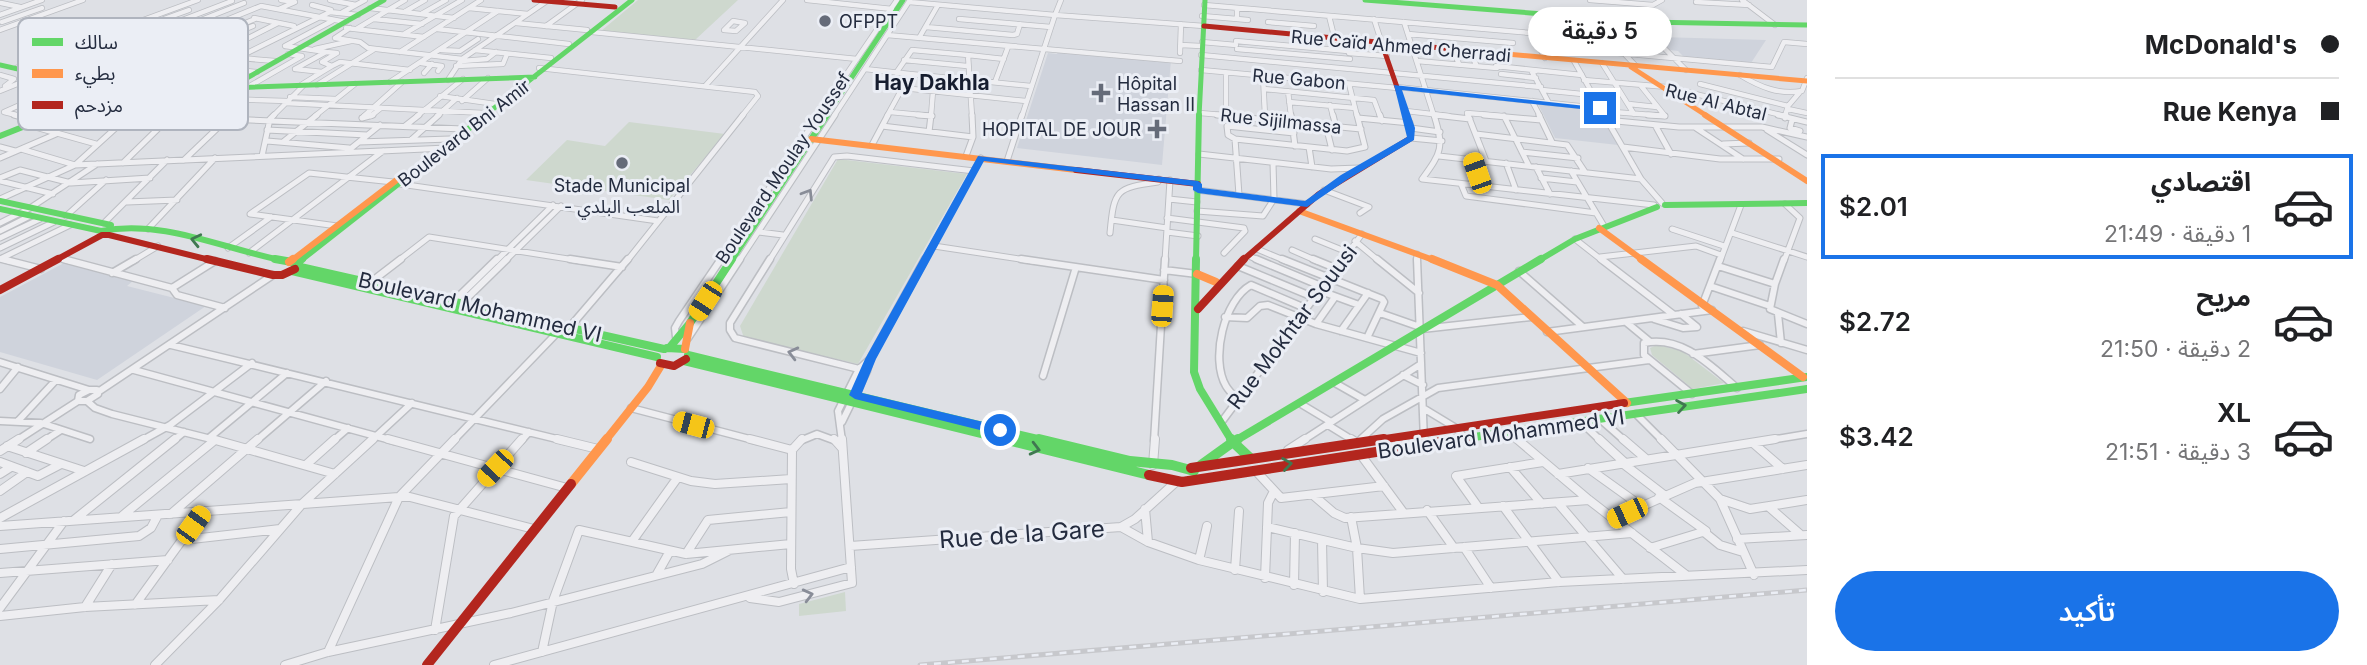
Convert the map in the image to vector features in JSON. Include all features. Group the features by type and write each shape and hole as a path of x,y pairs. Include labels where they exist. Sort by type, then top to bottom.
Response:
{"main road":[{"path":"248,77 335,24 351,26 368,4 384,0"},
{"path":"534,0 615,7"},
{"name":"Boulevard Bni Amir","path":"542,68 569,44 590,31 624,0"},
{"name":"Boulevard Bni Amir","path":"292,265 337,226 443,148 632,0"},
{"path":"1366,0 1624,21 1807,24"},
{"name":"Boulevard Moulay Youssef","path":"660,361 667,348 690,323 897,7 907,1"},
{"path":"1204,2 1197,206 1196,381 1223,420 1233,442 1250,458"},
{"name":"Rue Caïd Ahmed Cherradi","path":"1204,26 1434,49 1807,80"},
{"path":"1197,312 1216,284 1324,190 1411,138 1406,111 1382,44"},
{"path":"2,66 16,68"},
{"path":"1632,66 1776,159"},
{"path":"248,87 355,84 393,86 416,81 532,77"},
{"name":"Boulevard Bni Amir","path":"443,148 450,139 532,77"},
{"path":"0,136 18,126"},
{"path":"1727,127 1806,177"},
{"path":"811,139 1170,180 1198,187"},
{"name":"Boulevard Bni Amir","path":"292,265 396,183"},
{"name":"Boulevard Mohammed VI","path":"0,200 40,219 104,231 271,274"},
{"path":"428,665 648,387 685,355 1133,472 1188,482 1195,471 1233,442 1575,239 1657,204 1807,204"},
{"name":"Boulevard Mohammed VI","path":"0,209 19,214 30,212 66,216 104,231 117,226 148,229 558,333 674,366"},
{"path":"1299,211 1358,237 1373,238 1495,287 1624,403"},
{"path":"1600,228 1803,377 1797,382 1807,388"},
{"path":"0,290 104,231"},
{"path":"271,274 275,266 292,265"},
{"name":"Boulevard Mohammed VI","path":"292,265 667,348 685,355"},
{"path":"1197,274 1216,284"},
{"path":"1197,288 1216,284"},
{"path":"1706,307 1757,345"},
{"path":"1529,317 1585,368"},
{"name":"Boulevard Moulay Youssef","path":"685,355 690,323"},
{"path":"648,387 660,361"},
{"name":"Boulevard Mohammed VI","path":"1195,471 1285,452 1803,377"},
{"name":"Boulevard Mohammed VI","path":"1195,471 1255,469 1807,388"},
{"path":"848,398 1153,465 1181,464 1195,471"},
{"path":"1172,466 1169,472 1175,479"}],"street":[{"path":"1,4 11,0"},
{"path":"0,14 40,0"},
{"path":"32,18 83,0"},
{"path":"152,17 198,0"},
{"path":"226,0 245,2 335,24"},
{"path":"277,10 295,2 281,0"},
{"path":"330,0 454,18"},
{"path":"405,0 372,19 351,26 335,38 375,49 461,60 487,59 496,52"},
{"path":"404,12 425,0"},
{"path":"421,14 446,0"},
{"path":"404,34 462,0"},
{"path":"400,52 481,0"},
{"path":"706,85 783,0"},
{"path":"807,0 897,7"},
{"path":"1007,161 1060,0"},
{"path":"1590,0 1645,2 1655,5 1662,0"},
{"path":"1742,0 1775,25"},
{"path":"187,18 232,1"},
{"path":"448,80 461,60 544,1"},
{"path":"907,1 965,8 1204,26"},
{"path":"1695,1 1749,5"},
{"path":"1695,1 1703,8"},
{"path":"206,18 245,2"},
{"path":"546,26 579,2"},
{"path":"1204,2 1237,8 1531,33"},
{"path":"1,4 54,10"},
{"path":"312,5 358,15"},
{"path":"343,12 356,5"},
{"path":"919,38 938,5"},
{"path":"231,18 261,6"},
{"name":"Boulevard Moulay Youssef","path":"676,337 675,328 684,314 887,35 897,7"},
{"name":"Boulevard Moulay Youssef","path":"687,339 759,232 857,59 897,7"},
{"path":"1,22 42,8"},
{"path":"469,8 528,14"},
{"path":"953,29 965,8"},
{"path":"1237,8 1237,19"},
{"path":"170,18 189,10"},
{"path":"1267,10 1270,34"},
{"path":"248,52 296,26 335,11"},
{"path":"365,118 362,118 410,70 498,11"},
{"path":"994,33 1003,11"},
{"path":"238,15 296,26"},
{"path":"1202,16 1248,20"},
{"path":"1329,16 1335,40"},
{"path":"152,17 156,18"},
{"path":"248,22 255,19"},
{"path":"372,19 422,24"},
{"path":"959,19 1051,27"},
{"path":"1374,19 1382,44"},
{"path":"741,27 744,22 735,21 724,30 757,28"},
{"path":"1,22 16,24"},
{"path":"1268,22 1314,26"},
{"path":"1404,22 1443,141 1439,156 1422,179 1657,204"},
{"path":"248,38 278,23"},
{"path":"516,23 857,59"},
{"path":"0,30 16,24"},
{"path":"335,24 285,46 337,53"},
{"path":"926,26 1014,35 1020,24"},
{"path":"1180,53 1181,24"},
{"path":"248,25 267,28"},
{"path":"1302,25 1303,37"},
{"path":"248,28 253,26"},
{"path":"351,26 424,37"},
{"path":"1463,27 1469,39"},
{"path":"437,29 569,44"},
{"path":"1545,58 1529,29 1654,38 1686,70"},
{"path":"962,42 969,30"},
{"path":"1236,58 1237,30"},
{"path":"1408,34 1513,43"},
{"path":"1604,34 1624,53 1632,66"},
{"path":"887,35 1180,61"},
{"path":"1290,36 1293,64"},
{"path":"459,37 489,41"},
{"path":"1535,39 1587,44"},
{"path":"440,50 460,51 478,40"},
{"path":"313,50 325,45 343,46 352,41"},
{"path":"1346,41 1352,69"},
{"path":"1502,42 1508,55"},
{"path":"1618,53 1772,67 1784,42 1807,44"},
{"path":"1612,43 1664,47"},
{"path":"1612,43 1632,66"},
{"path":"1181,45 1236,58 1592,95"},
{"path":"1201,48 1236,45 1291,46 1349,54"},
{"path":"1236,45 1292,54 1387,56"},
{"path":"332,66 321,64 346,47 343,46"},
{"path":"995,82 1008,47"},
{"path":"317,85 375,49"},
{"path":"1434,49 1440,63"},
{"path":"475,50 551,58"},
{"path":"896,73 909,51 914,50 1004,59"},
{"path":"1453,50 1459,64"},
{"path":"1469,51 1476,66"},
{"path":"295,69 326,52"},
{"path":"1490,53 1505,84"},
{"path":"248,85 302,56 288,54"},
{"path":"456,66 503,64 508,54"},
{"path":"966,156 973,137 968,55"},
{"path":"248,58 275,61"},
{"path":"904,60 967,66"},
{"name":"Rue Al Abtal","path":"1417,61 1536,71 1664,88 1807,123"},
{"path":"1574,61 1600,110 1657,204"},
{"path":"262,156 270,119 303,85 332,66 339,62 410,70"},
{"path":"421,63 442,66 438,71"},
{"path":"1448,63 1454,79"},
{"path":"1602,63 1634,114"},
{"path":"424,73 432,64"},
{"path":"1314,66 1317,81"},
{"path":"1754,66 1768,77"},
{"path":"283,68 322,72"},
{"path":"542,68 751,90 758,96 622,267 569,328"},
{"path":"864,69 1031,86"},
{"name":"Rue Gabon","path":"1201,70 1397,87 1661,117"},
{"path":"248,71 257,72"},
{"path":"1536,71 1532,72 1549,103"},
{"path":"1226,72 1226,116"},
{"path":"872,145 910,74"},
{"path":"1500,74 1536,78"},
{"path":"0,75 14,79 0,91"},
{"path":"1740,75 1767,89 1800,92"},
{"path":"1263,76 1265,119"},
{"path":"412,139 443,111 488,78"},
{"path":"405,126 463,79"},
{"path":"1785,118 1788,107 1797,99 1807,80"},
{"path":"393,86 416,81"},
{"path":"283,142 355,84"},
{"path":"1294,133 1227,127 1229,137 1235,139 1357,151 1365,146 1349,84"},
{"path":"1700,84 1807,113"},
{"path":"1640,86 1664,116 1661,117 1678,127"},
{"path":"903,89 1026,101"},
{"path":"1264,89 1376,101 1382,121"},
{"path":"929,132 933,91"},
{"path":"1288,91 1296,146"},
{"path":"440,96 495,104"},
{"path":"1749,109 1752,97"},
{"path":"286,102 336,99"},
{"path":"1797,99 1807,101"},
{"path":"248,100 484,113"},
{"path":"1532,101 1552,142"},
{"path":"1289,102 1355,108"},
{"path":"1629,104 1657,107"},
{"path":"18,106 4,112 18,117"},
{"path":"1140,106 1176,110"},
{"path":"1330,106 1336,127"},
{"path":"359,124 381,108"},
{"path":"1406,111 1469,119"},
{"path":"890,112 932,116"},
{"name":"Rue Sijilmassa","path":"1200,113 1361,129"},
{"path":"1486,161 1467,113 1541,120"},
{"path":"1504,116 1522,152 1550,194"},
{"path":"1359,118 1440,132"},
{"name":"Rue Al Abtal","path":"1785,118 1807,123"},
{"path":"248,119 463,129"},
{"path":"1606,120 1696,128 1762,127 1807,135"},
{"path":"1792,120 1790,128 1807,135"},
{"path":"267,141 349,150 380,125"},
{"path":"1655,125 1671,154"},
{"path":"1326,126 1332,150"},
{"path":"882,127 973,137"},
{"path":"1762,127 1807,155"},
{"path":"1696,128 1744,160"},
{"path":"47,130 96,144"},
{"path":"0,200 75,165 112,130"},
{"path":"122,163 156,130"},
{"path":"184,160 216,130"},
{"path":"267,130 367,135"},
{"path":"0,158 56,134"},
{"path":"1476,134 1567,145 1585,172"},
{"path":"1411,138 1443,141"},
{"path":"359,142 450,139"},
{"path":"1235,139 1239,195"},
{"path":"1721,144 1749,143"},
{"path":"0,147 75,165 349,150 443,148"},
{"path":"1309,147 1312,167"},
{"path":"1623,147 1744,160 1776,159"},
{"path":"249,253 384,150"},
{"path":"1522,152 1578,158"},
{"path":"1199,154 1312,167 1359,168"},
{"path":"859,369 740,340 731,334 730,323 783,235 830,161 836,156 974,171"},
{"path":"1439,156 1641,179"},
{"path":"148,229 215,158"},
{"path":"848,398 981,158"},
{"path":"1473,159 1482,186"},
{"path":"104,231 167,160"},
{"path":"1169,199 1261,217 1270,211 1275,200 1273,163"},
{"path":"1506,163 1516,190"},
{"path":"0,231 97,164"},
{"path":"1336,169 1345,177"},
{"path":"0,179 20,170 71,183 150,178"},
{"path":"1571,171 1596,213 1600,228"},
{"path":"337,226 250,214 306,173 396,183 658,221"},
{"path":"1541,178 1577,182"},
{"path":"0,179 53,194"},
{"path":"1110,233 1114,200 1121,191 1125,187 1158,182 1159,179"},
{"path":"66,216 106,180"},
{"path":"1153,465 1170,180"},
{"path":"1461,184 1466,196 1596,213"},
{"path":"1198,187 1307,204"},
{"path":"1324,190 1369,206"},
{"path":"127,202 177,200"},
{"path":"1360,213 1377,202"},
{"path":"457,303 516,251 553,205"},
{"path":"1786,205 1800,218 1775,284 1770,306 1771,311 1807,324"},
{"path":"457,303 508,250 561,206"},
{"path":"1547,332 1652,318 1706,307 1710,286 1741,206"},
{"path":"0,223 19,214"},
{"path":"228,248 271,217"},
{"path":"1167,218 1244,228 1245,231 1224,253"},
{"path":"0,238 40,219"},
{"path":"1112,220 1198,236"},
{"path":"0,248 54,222"},
{"path":"0,259 70,225"},
{"path":"1672,229 1724,246"},
{"path":"759,232 783,235"},
{"path":"1732,233 1807,257"},
{"path":"371,282 429,237 622,267"},
{"path":"1358,237 1419,293"},
{"name":"Rue Mokhtar Souusi","path":"1223,420 1358,237"},
{"path":"1315,239 1347,252"},
{"path":"1575,239 1698,327 1683,328 1652,318"},
{"path":"1696,246 1702,239"},
{"path":"112,273 158,246"},
{"path":"934,246 1164,280"},
{"path":"1600,257 1696,246 1721,255"},
{"path":"1257,249 1368,293 1384,302 1367,338"},
{"path":"1292,250 1335,268"},
{"path":"1249,256 1335,297 1359,305"},
{"path":"1417,256 1424,446"},
{"path":"60,258 172,288 217,260"},
{"path":"0,259 41,269"},
{"path":"1238,266 1313,297"},
{"path":"1718,266 1775,284"},
{"path":"1043,376 1076,267"},
{"path":"1164,270 1197,274"},
{"path":"1520,271 1583,327"},
{"path":"3,449 78,401 96,397 98,392 225,308 271,274"},
{"path":"1237,400 1222,376 1225,317 1232,301 1248,286 1305,308"},
{"path":"1710,286 1770,306"},
{"path":"172,288 177,295 225,308"},
{"path":"1341,331 1368,293"},
{"path":"1316,324 1335,297"},
{"path":"1225,317 1247,318 1259,306 1266,304 1316,324 1421,353"},
{"path":"1380,313 1421,329 1529,317"},
{"path":"1778,314 1781,342"},
{"path":"1626,322 1649,341 1676,344 1693,354 1737,388"},
{"path":"1741,331 1807,350"},
{"path":"328,652 399,497 558,333"},
{"path":"1649,341 1642,346 1649,360 1692,394"},
{"path":"170,345 597,449"},
{"path":"1693,354 1757,345"},
{"path":"748,598 779,602 852,583 841,424 859,369 870,359"},
{"path":"1301,404 1357,441 1383,419 1430,390 1649,360"},
{"path":"0,362 98,392"},
{"path":"0,518 164,428 252,363"},
{"path":"1285,452 1421,364"},
{"path":"1,385 18,368"},
{"path":"134,370 567,488"},
{"path":"121,517 287,373"},
{"path":"1403,375 1430,390"},
{"path":"18,421 56,380"},
{"path":"172,514 326,381"},
{"path":"1335,383 1365,400"},
{"path":"78,401 79,396 89,390"},
{"path":"87,401 95,408 307,464 335,474"},
{"path":"155,665 219,600 302,504 412,403"},
{"path":"631,408 792,450"},
{"path":"1423,408 1456,428 1466,439"},
{"path":"1636,414 1720,499 1754,575"},
{"path":"1600,419 1645,458"},
{"path":"0,421 41,423 90,439"},
{"path":"1581,422 1661,496 1720,545 1743,552"},
{"path":"794,584 790,569 792,450 801,438 835,431 841,424"},
{"path":"307,464 348,428"},
{"path":"26,453 61,430"},
{"path":"0,608 69,520 184,432"},
{"path":"435,631 454,516 528,432"},
{"path":"1510,433 1589,500 1686,575"},
{"path":"820,434 835,439 843,450"},
{"path":"1558,474 1807,434"},
{"path":"1753,443 1783,469"},
{"path":"3,449 26,453 84,471"},
{"path":"1361,454 1403,512"},
{"path":"0,462 41,476 61,464"},
{"path":"631,462 678,477 715,484 791,479"},
{"path":"1478,507 1456,476 1543,462"},
{"path":"1613,519 1661,496 1704,481 1807,466"},
{"path":"0,474 11,467"},
{"path":"1510,467 1542,504"},
{"path":"1588,468 1640,506"},
{"path":"1255,469 1273,493 1284,499 1384,486"},
{"path":"0,491 27,472"},
{"path":"633,540 678,477"},
{"name":"Rue de la Gare","path":"850,546 1121,527 1145,509 1175,479"},
{"path":"1265,578 1268,503 1273,493"},
{"path":"1313,495 1339,516 1351,517 1589,500"},
{"path":"0,526 410,497 534,529"},
{"path":"1720,499 1747,508"},
{"path":"1725,512 1807,500"},
{"path":"1558,503 1623,579"},
{"path":"1503,506 1559,582"},
{"path":"1769,506 1805,536"},
{"path":"1145,509 1148,542"},
{"path":"1427,510 1491,588"},
{"path":"135,605 203,511"},
{"path":"1235,570 1239,511"},
{"path":"686,554 708,520 791,512"},
{"path":"0,549 139,536 151,528 158,515"},
{"path":"1351,517 1357,548 1360,599"},
{"path":"1199,560 1207,526"},
{"path":"1121,527 1148,542 1199,560 1360,599 1559,582 1686,575 1754,575 1807,570"},
{"path":"1267,527 1357,548 1393,553 1632,533"},
{"path":"183,540 280,529"},
{"path":"542,652 553,601 579,530 686,554 790,544"},
{"path":"1650,548 1704,532"},
{"path":"1294,585 1295,533"},
{"path":"1737,539 1805,536"},
{"path":"1322,540 1323,592"},
{"path":"656,575 670,551"},
{"path":"285,665 328,652 435,631 702,564 728,551"},
{"path":"0,573 168,559"},
{"path":"85,607 112,564"},
{"path":"494,665 851,568"},
{"path":"0,616 85,607 219,600"}],"shaded area":[{"path":"638,0 738,0 695,40 601,31"},
{"path":"1659,37 1766,40 1751,63 1684,57 1678,51 1670,50"},
{"name":"Hôpital Hassan II","path":"1059,48 1171,60 1162,165 1017,148 1048,53 1057,54"},
{"path":"1538,104 1597,110 1618,145 1555,138"},
{"name":"Stade Municipal - الملعب البلدي","path":"629,122 725,134 669,200 526,180 567,140 605,146"},
{"path":"838,159 967,174 858,364 744,338 740,326"},
{"path":"66,262 134,280 127,286 206,306 97,380 0,352 0,297"},
{"path":"1657,345 1682,351 1724,383 1693,389 1652,355 1650,348"},
{"path":"845,592 846,611 799,616 799,604"}],"railway":[{"path":"920,665 1807,590"}],"traffic: fast":[{"path":"248,77 384,0"},
{"path":"296,264 632,0"},
{"path":"670,347 690,323 903,0"},
{"path":"1201,465 1233,442 1200,389 1194,372 1200,77 1205,0"},
{"path":"1365,0 1646,22 1807,25"},
{"path":"0,65 18,69"},
{"path":"248,87 535,77"},
{"path":"0,136 18,129"},
{"path":"0,201 111,225"},
{"path":"1665,205 1807,203"},
{"path":"1250,458 1233,442 1575,239 1657,207"},
{"path":"0,209 101,231"},
{"path":"101,231 122,227 170,231 292,262 296,266 664,349"},
{"path":"292,271 657,357"},
{"path":"667,348 685,349"},
{"path":"688,355 1130,461 1172,465 1194,471"},
{"path":"684,361 1149,475"},
{"path":"1624,403 1807,377"},
{"path":"1467,438 1807,389"}],"traffic: slow":[{"path":"1474,51 1807,81"},
{"path":"1631,67 1807,181"},
{"path":"811,139 1076,170"},
{"path":"289,262 398,179"},
{"path":"1299,211 1384,240 1497,285 1627,403"},
{"path":"1599,228 1803,377"},
{"path":"1197,274 1216,282"},
{"path":"685,349 690,323"},
{"path":"571,484 648,387 662,364"}],"traffic: jam":[{"path":"534,0 615,7"},
{"path":"1204,26 1474,51"},
{"path":"1198,309 1245,258 1301,208 1337,182 1411,138 1406,111 1382,44"},
{"path":"1076,170 1198,184"},
{"path":"0,290 102,235 109,235"},
{"path":"109,235 273,275 282,275 295,269"},
{"path":"660,363 674,366 686,359"},
{"path":"1191,468 1624,403"},
{"path":"1149,475 1182,482 1467,438"},
{"path":"427,665 571,484"}],"place":[{"name":"OFPPT","path":"825,21"},
{"name":"Hôpital Hassan II","path":"1101,93"},
{"name":"HOPITAL DE JOUR","path":"1157,129"},
{"name":"Stade Municipal - الملعب البلدي","path":"622,163"}],"district":[{"name":"Hay Dakhla","path":"932,82"}],"route":[{"path":"1000,430 855,395 870,359 981,158 1198,184 1198,190 1307,204 1324,190 1411,138 1411,128 1397,87 1600,108"}]}
